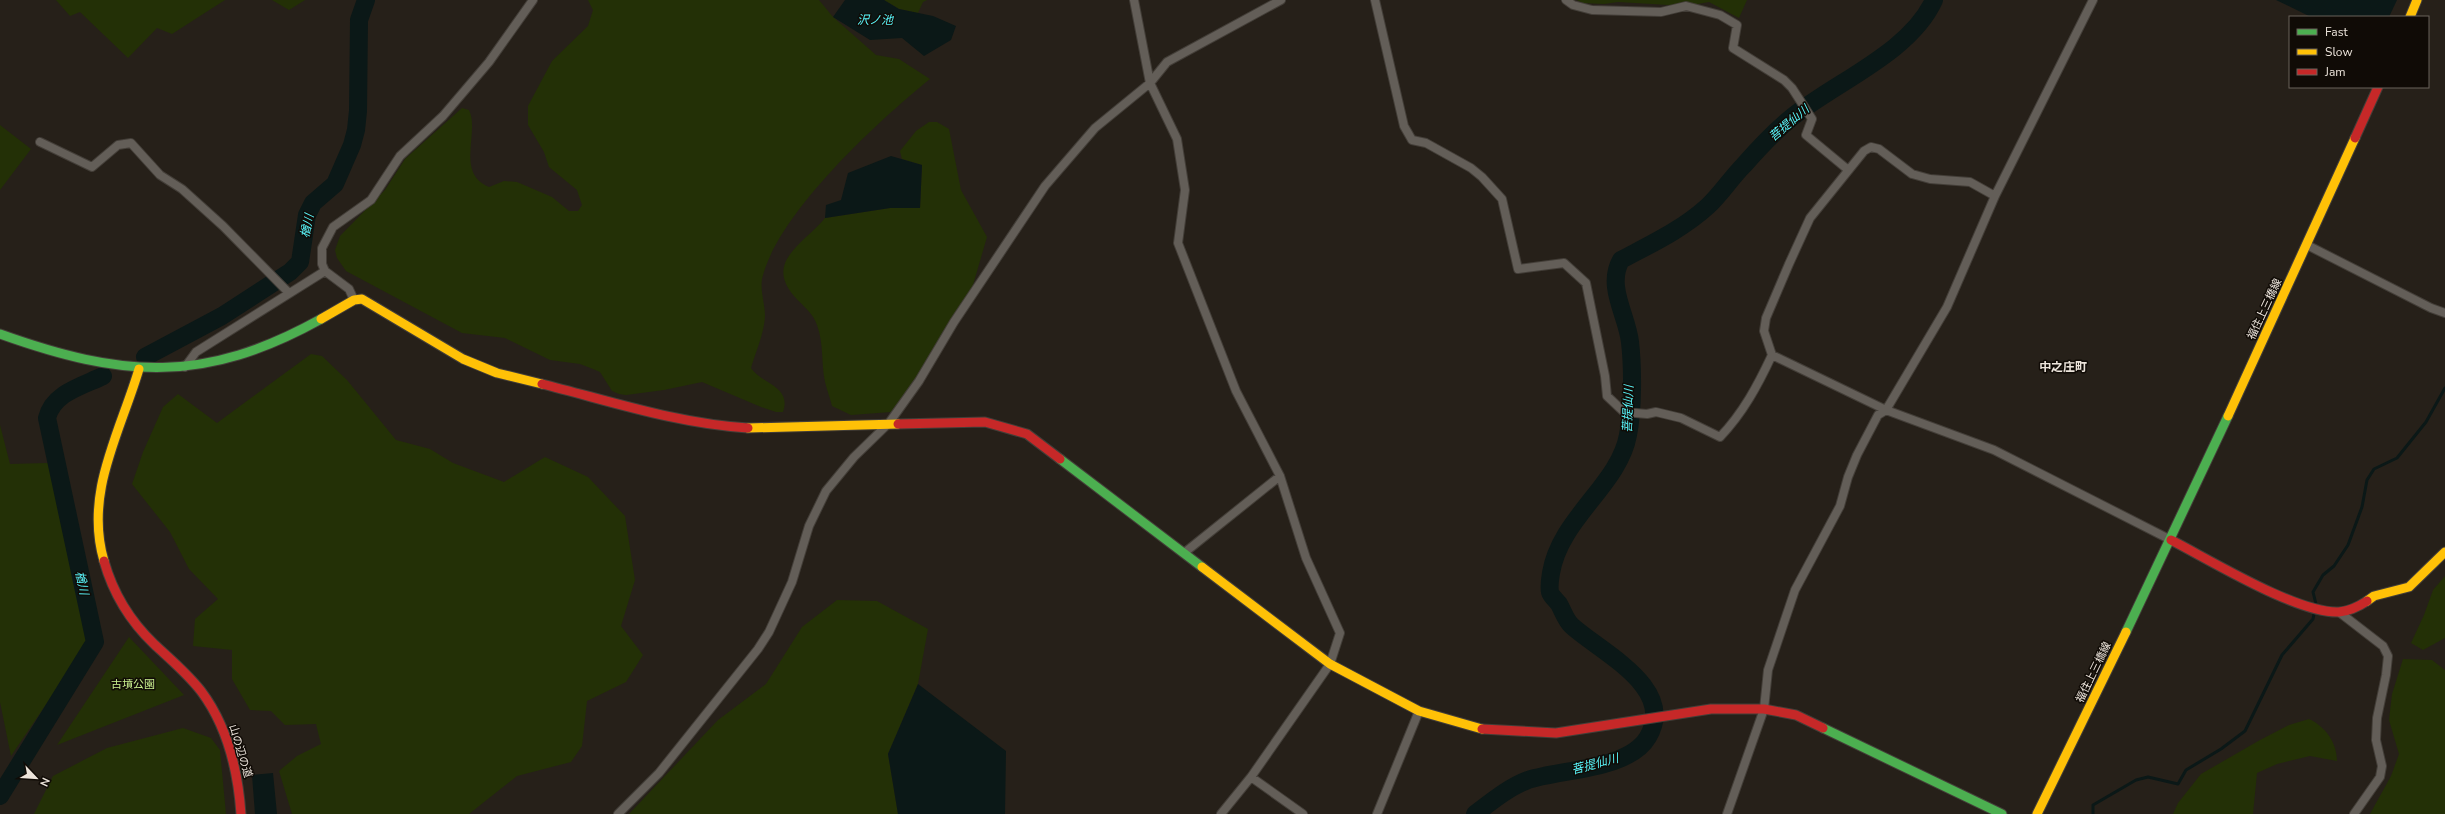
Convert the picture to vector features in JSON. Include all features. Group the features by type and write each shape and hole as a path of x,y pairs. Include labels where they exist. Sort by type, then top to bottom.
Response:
{"street":[{"path":"354,300 349,290 325,271 320,256 322,248 333,227 371,200 400,156 443,116 489,62 533,0"},
{"path":"1134,0 1150,83 1177,139 1185,190 1178,243 1236,391 1280,476 1306,558 1340,633 1330,664 1250,778 1221,814"},
{"path":"618,814 659,773 758,649 769,632 792,582 809,526 826,491 854,457 889,423 919,381 954,322 1045,186 1095,128 1150,83 1166,62 1281,0"},
{"path":"1375,0 1404,126 1412,140 1426,143 1471,168 1482,177 1502,199 1518,269 1564,263 1586,282 1606,376 1607,396 1624,412 1647,414 1656,412 1681,418 1720,437 1733,424 1756,389 1772,354 1764,331 1766,318 1810,218 1864,151 1871,147 1879,149 1912,174 1930,179 1970,182 1995,196"},
{"path":"1566,0 1573,5 1592,10 1661,12 1686,6 1720,15 1737,25 1733,48 1784,80 1792,88 1812,119 1806,135 1848,169"},
{"path":"1728,814 1764,709 1768,670 1795,590 1840,506 1848,477 1857,455 1878,415 1886,410 1946,307 1995,196 2093,0"},
{"path":"2410,16 2417,0"},
{"name":"福住上三橋線","path":"2037,814 2171,540 2378,88"},
{"path":"40,142 92,167 118,145 131,143 160,175 182,189 223,226 289,293"},
{"path":"2307,245 2431,308 2445,313"},
{"path":"185,367 196,352 325,271"},
{"path":"0,334 69,358 139,369 185,367 224,361 267,346 354,300 362,299 375,305 463,359 497,372 680,419 717,426 752,428 820,428 889,423 985,422 1027,434 1330,664 1419,711 1483,729 1556,733 1711,709 1764,709 1796,715 2002,814"},
{"path":"1772,354 1886,410 1994,450 2292,602 2322,610 2339,612 2354,609 2374,596 2409,587 2445,552"},
{"name":"山の辺の道","path":"139,369 134,388 105,462 98,489 97,520 102,556 112,586 128,616 152,642 182,669 206,699 225,731 239,785 242,814"},
{"path":"1184,553 1280,476"},
{"path":"2339,612 2384,646 2388,656 2386,675 2377,718 2376,740 2382,766 2380,777 2354,814"},
{"path":"1377,814 1419,711"},
{"path":"1250,778 1303,814"}],"green space":[{"path":"56,0 225,0 172,34 157,28 128,58 80,12 70,16"},
{"path":"272,0 305,0 289,10"},
{"path":"588,0 819,0 833,17 876,55 899,59 930,79 884,119 832,170 787,226 771,253 762,279 765,311 764,323 751,368 761,378 774,386 783,396 785,403 783,412 776,412 761,407 702,382 664,390 626,395 619,394 612,391 600,372 593,369 580,364 550,360 505,338 462,333 346,271 337,258 335,250 340,236 385,190 405,159 462,108 469,110 472,119 470,152 471,162 473,172 479,181 489,187 504,181 517,182 552,197 569,211 578,211 582,205 577,190 549,167 544,152 528,125 528,106 552,61 588,26 593,10"},
{"path":"884,0 927,0 923,2 918,13 899,9"},
{"path":"1577,0 1747,0 1739,18 1709,2 1686,6 1618,2 1604,4 1583,3"},
{"path":"929,122 937,122 949,129 961,190 987,237 973,285 914,381 891,412 851,415 832,406 825,382 822,346 817,325 810,313 794,296 786,284 783,273 785,263 798,244 825,218 890,208 920,208 922,165 902,159 900,151 916,131"},
{"path":"0,125 31,149 0,190"},
{"path":"311,354 322,356 347,380 396,440 430,449 453,463 504,482 545,457 588,477 625,516 635,580 621,626 643,655 626,682 587,701 582,746 571,762 517,776 469,814 292,814 279,771 297,756 321,744 316,724 285,725 271,711 250,710 232,679 232,650 193,646 195,619 218,599 189,569 170,532 132,484 143,452 163,407 178,394 217,423"},
{"path":"0,425 10,464 48,463 87,644 11,756 0,702"},
{"path":"2445,576 2445,638 2423,650 2411,643 2424,615 2433,590"},
{"path":"837,600 877,601 928,629 918,684 888,754 898,814 629,814 718,720 766,684 802,627"},
{"name":"古墳公園","path":"129,637 184,695 57,745"},
{"path":"2403,659 2432,660 2445,670 2445,814 2370,814 2391,776 2399,754 2389,720 2392,694"},
{"path":"2309,719 2321,726 2333,742 2337,761 2310,756 2277,764 2257,773 2253,814 2173,814 2178,803 2201,774 2289,725"},
{"path":"183,728 211,738 220,750 226,814 34,814 53,776 107,748"}],"water":[{"name":"沢ノ池","path":"845,0 884,0 899,9 933,16 956,26 951,40 924,56 902,38 870,40 833,17"},
{"path":"2276,0 2397,0 2389,16 2309,16"},
{"path":"891,156 922,165 920,208 890,208 825,218 826,205 841,200 848,173"},
{"path":"918,684 1006,751 1005,814 898,814 888,754"},
{"path":"273,773 277,814 255,814 252,775"}],"waterway":[{"name":"楢川","path":"145,357 222,316 290,272 300,262 307,215 313,203 335,184 352,145 356,130 358,111 359,20 366,0"},
{"name":"菩提仙川","path":"1475,814 1507,791 1528,780 1593,767 1626,756 1639,748 1648,737 1654,719 1653,703 1645,687 1617,660 1570,624 1559,604 1550,592 1551,573 1557,553 1577,518 1613,470 1622,453 1628,435 1632,401 1632,364 1628,332 1616,290 1617,270 1621,260 1666,236 1688,222 1708,206 1739,170 1778,129 1809,105 1890,51 1908,36 1923,19 1934,0"},
{"name":"楢川","path":"0,796 95,642 47,418 50,409 62,396 69,391 103,376"},
{"path":"2316,604 2313,592 2323,575 2334,566 2348,545 2362,507 2367,480 2374,469 2397,458 2426,422 2445,388"},
{"path":"2093,814 2093,805 2136,780 2148,777 2178,784 2186,770 2221,749 2245,731 2282,655 2313,619 2314,614"}],"traffic: fast":[{"path":"0,334 44,349 86,359 125,366 163,367 200,364 239,355 279,340 321,319"},
{"path":"2126,632 2228,416"},
{"path":"1060,459 1202,567"},
{"path":"1823,728 2002,814"}],"traffic: slow":[{"path":"2410,16 2417,0"},
{"path":"2228,416 2355,138"},
{"path":"321,319 354,300 362,299 463,359 497,373 542,384"},
{"path":"104,561 99,536 98,511 101,487 114,440 139,369"},
{"path":"748,428 898,424"},
{"path":"2367,601 2374,596 2409,587 2445,552"},
{"path":"1202,567 1330,664 1419,711 1482,729"},
{"path":"2037,814 2126,632"}],"traffic: jam":[{"path":"2355,138 2378,88"},
{"path":"542,384 670,417 722,426 748,428"},
{"path":"898,424 985,422 1027,434 1060,459"},
{"path":"2171,540 2254,584 2301,604 2322,610 2339,612 2347,611 2367,601"},
{"path":"104,561 117,595 137,626 196,684 218,719 225,734 234,766 240,798 241,814"},
{"path":"1482,729 1556,733 1711,709 1764,709 1796,715 1823,728"}],"district":[{"name":"中之庄町","path":"2063,367"}]}
